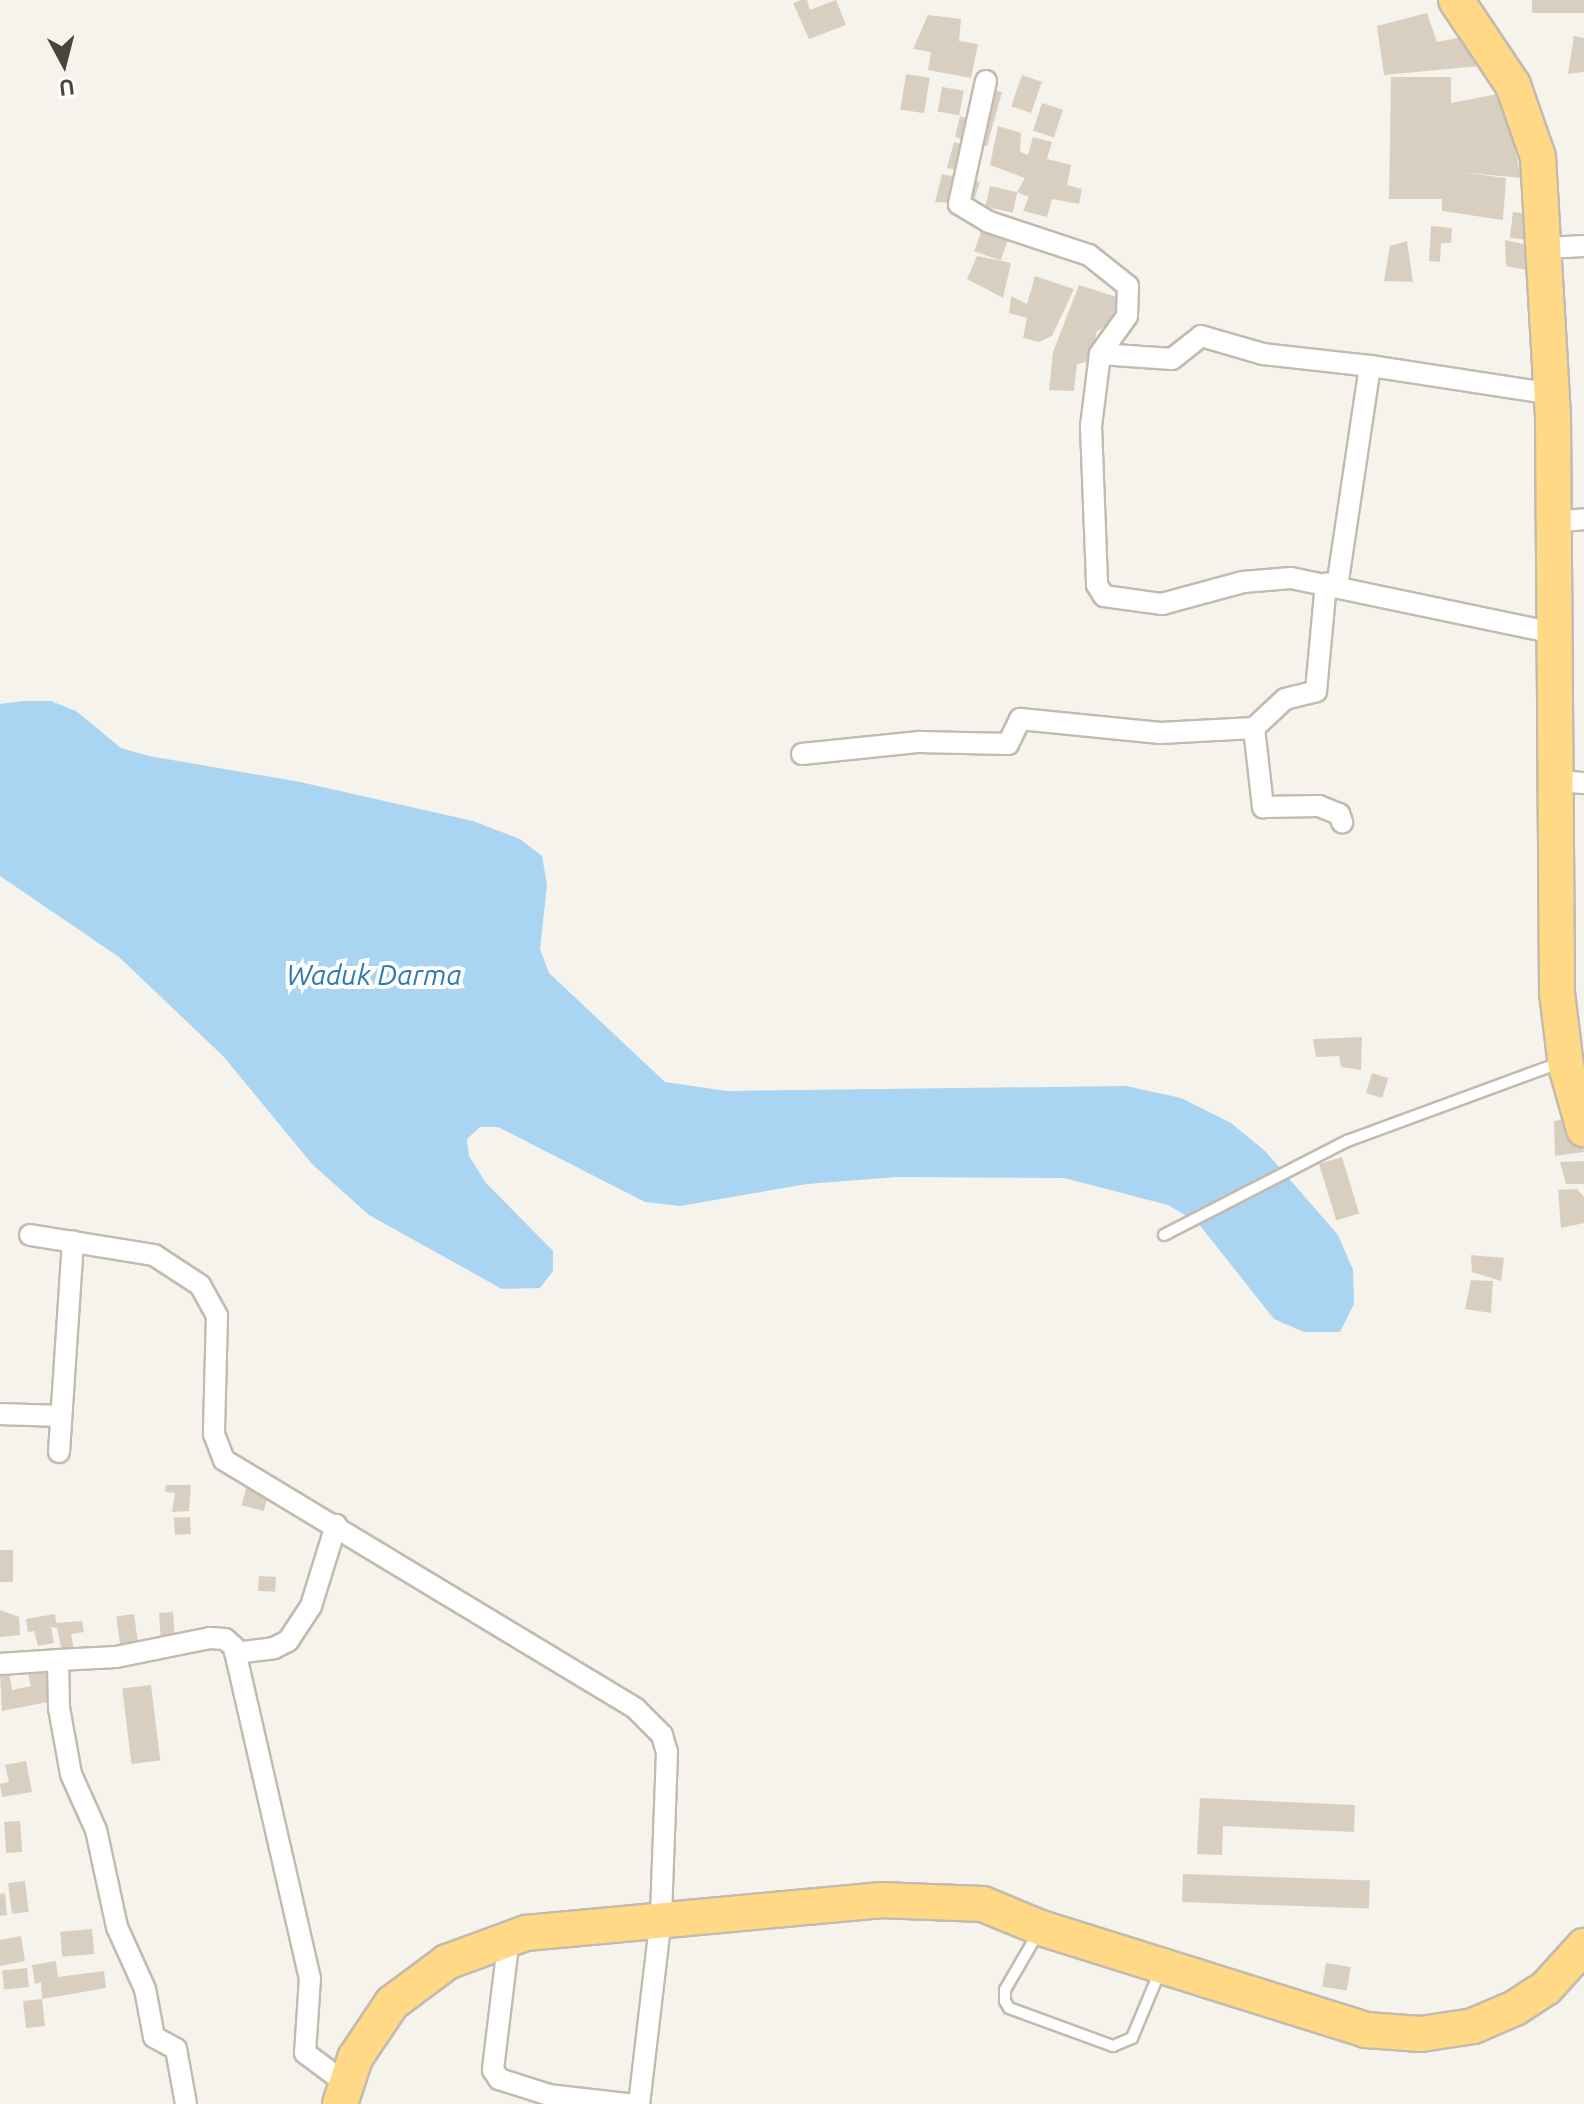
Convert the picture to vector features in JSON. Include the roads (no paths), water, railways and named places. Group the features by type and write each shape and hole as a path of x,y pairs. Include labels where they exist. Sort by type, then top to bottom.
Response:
{"highway":[{"path":"1462,2 1513,85 1530,123 1546,248 1552,394 1568,521 1555,633 1572,782 1557,993 1565,1061 1584,1129"},
{"path":"342,2093 392,2003 447,1962 509,1937 661,1917 932,1898 983,1904 1041,1928 1366,2030 1421,2034 1473,2026 1515,2008 1546,1988 1584,1946"}],"street":[{"path":"986,81 959,204 1002,228 1089,255 1128,286 1127,316 1100,354 1091,426 1097,585 1104,596 1162,604 1201,598 1243,582 1291,578 1555,633"},
{"path":"1546,248 1584,246"},
{"path":"1100,354 1172,359 1201,336 1263,354 1370,366 1552,394"},
{"path":"802,754 919,742 1008,744 1020,719 1160,733 1254,728 1285,699 1316,691 1370,366"},
{"path":"1254,728 1263,807 1319,806 1339,814 1342,822"},
{"path":"30,1235 154,1255 200,1285 211,1298 219,1332 217,1450 235,1468 336,1525 650,1720 667,1752 661,1917 639,2104"},
{"path":"59,1452 73,1241"},
{"path":"0,1414 61,1416"},
{"path":"235,1653 274,1648 288,1641 311,1606 336,1525"},
{"path":"0,1664 116,1657 210,1638 225,1639 235,1653 310,1978 305,2053 342,2093"},
{"path":"58,1660 59,1708 71,1774 96,1830 117,1927 145,1989 154,2037 176,2049 186,2104"},
{"path":"509,1937 493,2070 499,2079 549,2095 627,2104"}],"lane":[{"path":"1164,1235 1300,1162 1565,1061"},
{"path":"1041,1928 1005,1990 1009,2008 1113,2046 1132,2038 1162,1966"}],"water":[{"name":"Waduk Darma","path":"51,701 76,711 121,748 149,756 300,782 473,821 520,839 542,856 547,885 540,949 549,973 665,1082 727,1091 1126,1086 1181,1098 1231,1123 1265,1151 1338,1235 1353,1270 1354,1304 1340,1332 1304,1332 1274,1319 1198,1223 1168,1205 1064,1178 896,1177 807,1184 680,1206 645,1202 498,1127 480,1127 467,1139 469,1156 486,1183 553,1251 553,1271 540,1288 502,1289 369,1215 312,1164 223,1056 119,957 0,876 0,704"}]}
